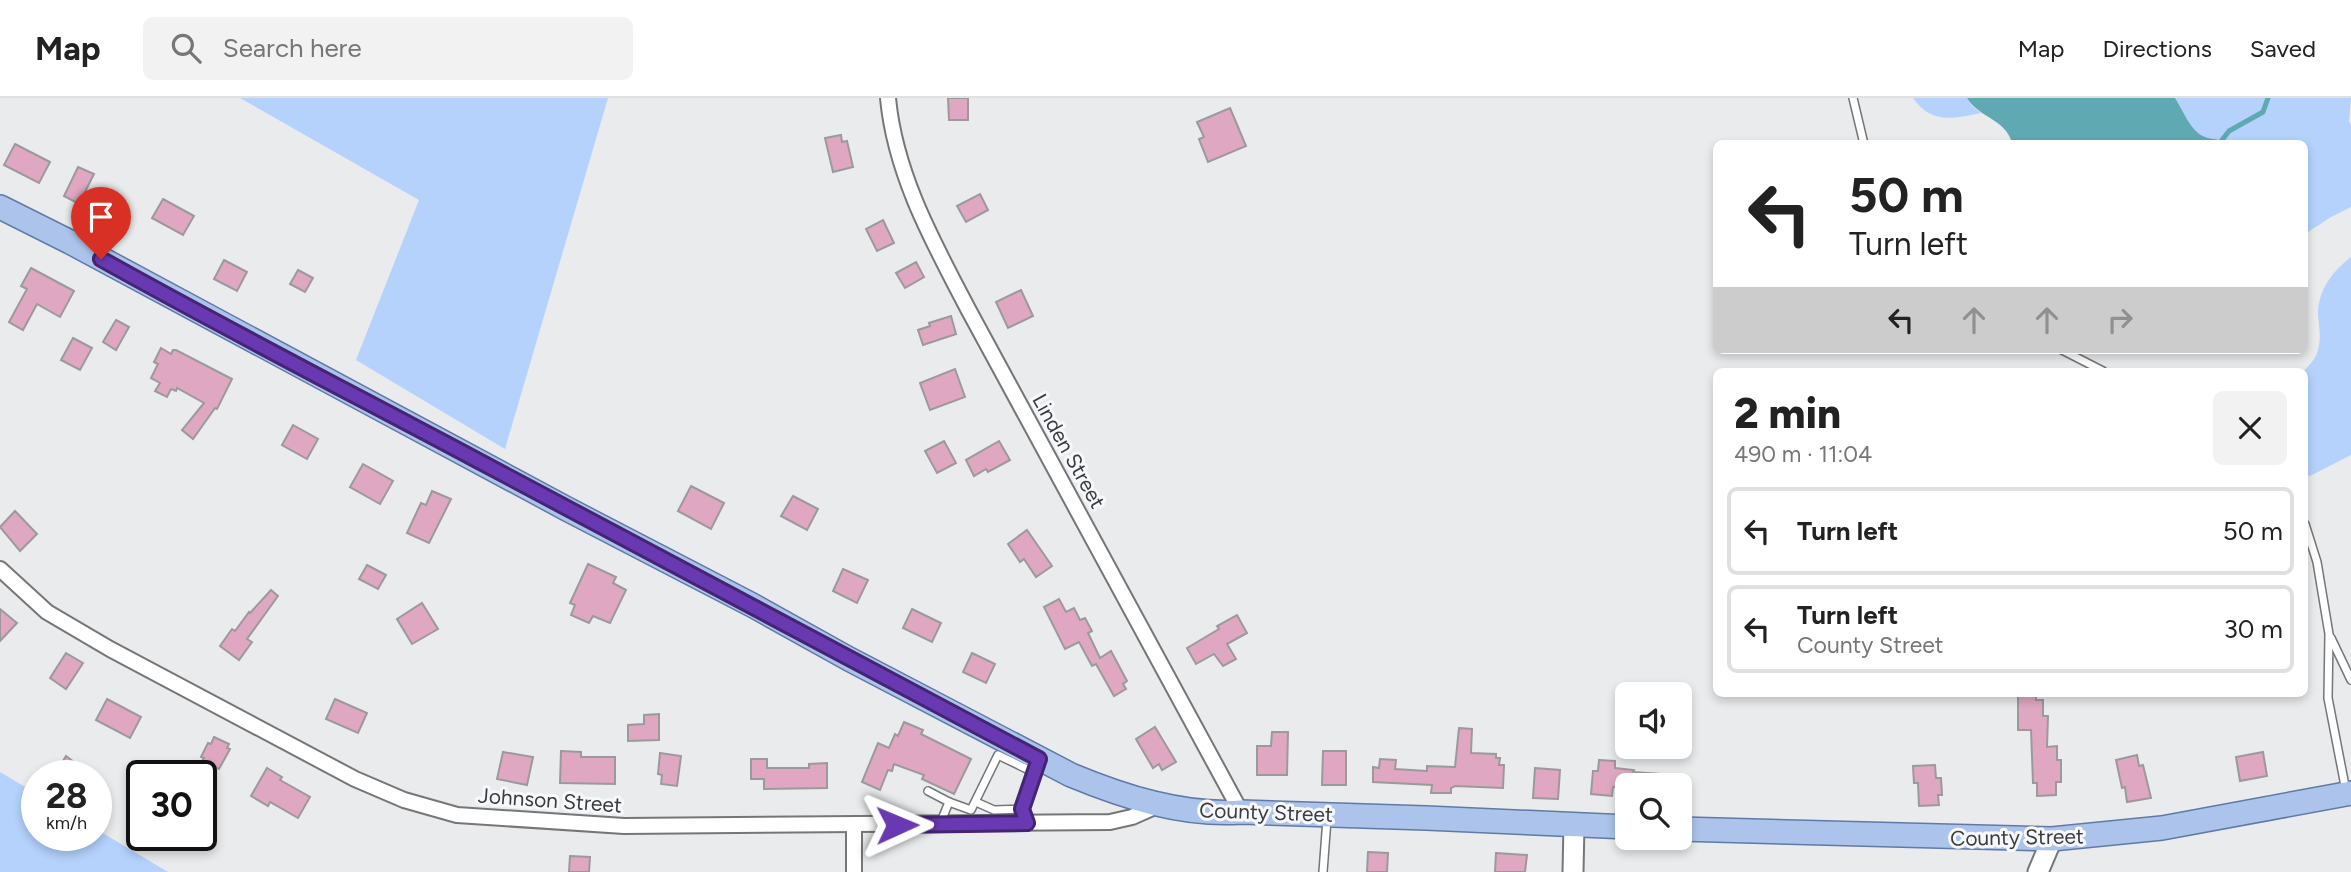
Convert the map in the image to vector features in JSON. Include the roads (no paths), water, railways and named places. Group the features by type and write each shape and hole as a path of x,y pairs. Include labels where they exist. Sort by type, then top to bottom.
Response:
{"main road":[{"name":"County Street","path":"0,207 752,605 1036,765 1160,804 1218,814 1241,812 1615,827"},
{"name":"County Street","path":"1692,829 2052,839 2162,828 2349,793"}],"street":[{"name":"Linden Street","path":"888,98 900,162 935,245 1241,812"},
{"name":"Johnson Street","path":"0,569 47,612 110,649 355,779 430,809 483,818 624,827 854,826 939,825 1025,816 1110,822 1132,817 1160,804"},
{"path":"1573,872 1574,825"},
{"path":"854,826 854,872"},
{"path":"2038,872 2052,839"}],"lane":[{"path":"1853,98 1863,140"},
{"path":"2070,354 2097,368"},
{"path":"2308,534 2317,562 2329,634 2328,698 2349,793"},
{"path":"2329,634 2351,680"},
{"path":"928,791 971,810 998,755 1036,765 1025,816 994,810 976,802"},
{"path":"939,825 949,802"},
{"path":"1323,872 1328,815"}],"waterway":[{"path":"2222,140 2229,131 2263,112 2268,98"}]}
